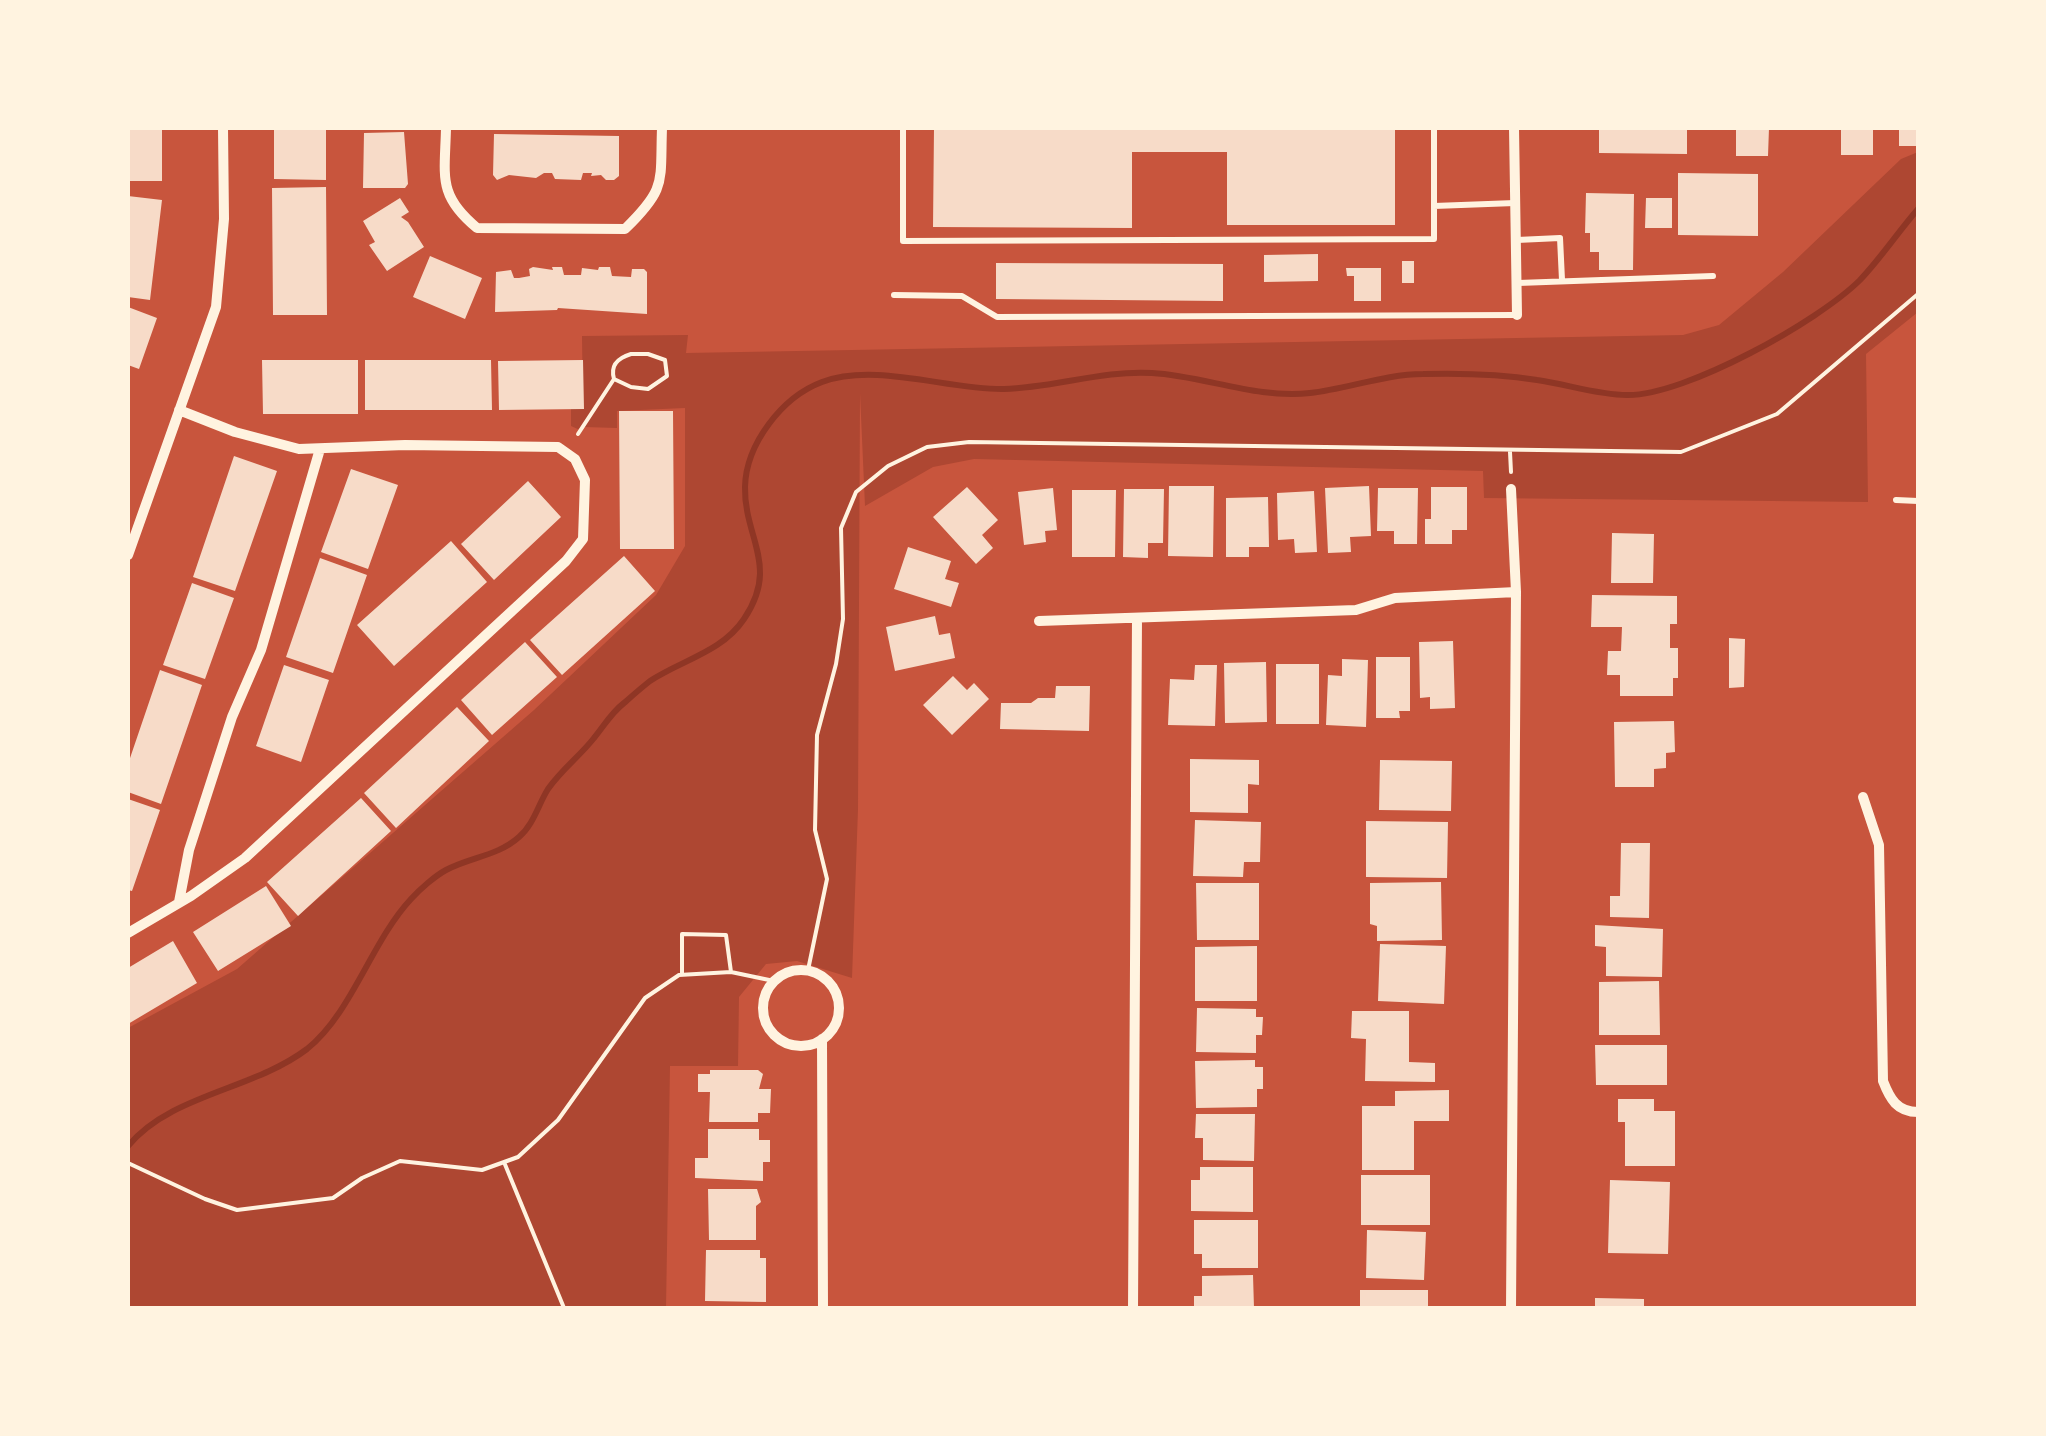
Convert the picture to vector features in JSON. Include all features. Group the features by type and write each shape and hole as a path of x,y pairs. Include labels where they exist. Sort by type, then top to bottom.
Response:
{"street":[{"path":"128,555 216,307 224,219 223,128"},
{"path":"446,128 445,190 459,213 477,228 588,229 625,229 648,207 660,189 662,128"},
{"path":"1514,128 1517,315"},
{"path":"128,932 231,870 566,561 584,539 585,480 575,459 558,447 405,445 299,449 263,441 179,410"},
{"path":"179,902 189,850 232,717 261,650 320,449"},
{"path":"1511,489 1516,592 1511,1308"},
{"path":"1038,621 1356,610 1395,598 1516,592"},
{"path":"1133,1308 1138,618"},
{"path":"1863,797 1879,845 1883,1081 1891,1102 1908,1112 1918,1112"},
{"path":"808,970 830,982 839,1006 832,1030 822,1039 801,1046 788,1044 768,1028 763,1003 774,980 784,973 808,970"},
{"path":"822,1039 823,1308"}],"lane":[{"path":"903,128 903,242 1434,239 1434,128"},
{"path":"1434,206 1514,203"},
{"path":"1516,240 1560,238 1562,280"},
{"path":"1516,283 1713,276"},
{"path":"894,295 962,296 997,317 1517,315"},
{"path":"1896,500 1918,501"}],"path":[{"path":"808,970 827,878 815,830 817,735 836,664 843,618 841,528 856,492 880,472 927,448 969,442 1682,452 1777,414 1918,294"},
{"path":"578,434 614,379 618,360 632,354 656,356 665,360 668,368 663,381 648,389 630,387 614,379"},
{"path":"1510,452 1511,489"},
{"path":"682,974 682,934 726,934 732,972"},
{"path":"128,1163 237,1210 333,1198 362,1178 400,1161 482,1170 518,1158 558,1120 645,998 682,974 732,972 774,980"},
{"path":"504,1162 564,1308"}],"shaded area":[{"path":"1918,152 1918,312 1866,354 1868,502 1484,498 1483,471 974,459 933,467 865,506 860,393 858,809 852,978 797,961 766,964 739,997 738,1066 670,1066 666,1308 128,1308 128,1028 237,969 534,710 656,595 685,546 685,408 617,411 617,428 584,427 582,431 571,426 571,409 583,408 582,336 688,335 686,353 1683,335 1719,325 1783,272 1901,159"}],"building":[{"path":"128,128 162,128 162,181 128,181"},
{"path":"274,128 326,128 326,180 274,179"},
{"path":"934,128 1395,128 1395,225 1227,225 1227,152 1132,152 1132,228 933,227"},
{"path":"1599,128 1687,128 1687,154 1599,153"},
{"path":"1736,128 1769,128 1768,156 1736,156"},
{"path":"1841,128 1873,128 1873,155 1841,155"},
{"path":"1899,128 1918,128 1918,146 1899,146"},
{"path":"404,132 408,184 405,188 363,188 364,133"},
{"path":"494,134 619,136 619,176 606,180 601,175 583,173 581,180 555,179 552,173 544,173 536,178 509,175 497,180 493,175"},
{"path":"1678,173 1758,174 1758,236 1678,235"},
{"path":"326,187 327,315 273,315 272,188"},
{"path":"1586,193 1634,194 1633,270 1599,270 1599,252 1590,252 1590,233 1585,233"},
{"path":"128,196 162,200 150,300 128,297"},
{"path":"400,198 409,212 401,217 424,247 387,271 369,245 375,242 363,221"},
{"path":"1646,198 1672,198 1672,228 1645,228"},
{"path":"1318,254 1318,281 1264,282 1264,255"},
{"path":"430,256 482,278 465,319 413,297"},
{"path":"1402,261 1414,261 1414,283 1402,283"},
{"path":"996,263 1223,264 1223,301 996,299"},
{"path":"562,267 564,275 581,275 582,268 610,267 612,276 631,277 632,269 644,269 647,314 558,308 495,312 496,272 511,270 514,278 519,278 530,276 529,269"},
{"path":"1346,268 1381,268 1381,301 1354,301 1354,276 1347,276"},
{"path":"128,307 157,318 139,369 128,365"},
{"path":"262,360 358,360 358,414 263,414"},
{"path":"365,360 491,360 492,410 365,410"},
{"path":"583,360 584,409 499,410 498,361"},
{"path":"619,411 673,411 674,549 620,549"},
{"path":"234,456 277,471 235,591 193,577"},
{"path":"351,469 398,485 368,569 321,552"},
{"path":"528,481 561,517 494,580 461,544"},
{"path":"1169,486 1214,486 1213,557 1168,556"},
{"path":"1369,486 1371,536 1350,537 1351,552 1328,553 1325,488"},
{"path":"967,487 998,520 982,535 993,548 976,564 933,517"},
{"path":"1431,487 1467,487 1467,530 1452,530 1452,544 1425,544 1425,519 1431,519"},
{"path":"1053,488 1057,530 1045,531 1046,542 1024,545 1018,492"},
{"path":"1378,488 1418,488 1417,544 1394,544 1394,531 1377,531"},
{"path":"1124,489 1164,489 1163,543 1148,543 1148,558 1123,557"},
{"path":"1072,490 1116,490 1115,557 1072,557"},
{"path":"1314,491 1317,552 1295,553 1294,539 1278,540 1277,493"},
{"path":"1268,497 1269,547 1249,547 1249,557 1226,557 1226,498"},
{"path":"1612,533 1654,534 1653,583 1611,583"},
{"path":"451,541 487,582 394,666 357,625"},
{"path":"908,547 951,561 945,579 959,583 951,607 894,589"},
{"path":"624,556 655,591 562,675 530,640"},
{"path":"320,558 367,575 333,673 286,657"},
{"path":"192,583 234,598 205,679 163,665"},
{"path":"1592,595 1677,596 1677,624 1670,624 1670,648 1678,648 1678,678 1673,678 1673,696 1620,696 1620,675 1607,675 1608,651 1621,651 1622,627 1591,627"},
{"path":"935,616 939,635 950,633 955,658 895,671 886,627"},
{"path":"1729,638 1745,639 1744,687 1729,688"},
{"path":"1453,641 1455,708 1430,709 1430,697 1420,698 1419,642"},
{"path":"525,642 557,677 492,735 461,700"},
{"path":"1376,657 1410,657 1410,711 1399,711 1400,718 1376,718"},
{"path":"1342,659 1368,660 1366,727 1326,725 1328,675 1342,676"},
{"path":"1266,662 1267,722 1225,723 1224,663"},
{"path":"1276,664 1319,664 1319,724 1276,724"},
{"path":"284,665 329,680 301,762 256,746"},
{"path":"1195,665 1217,665 1215,726 1168,725 1170,679 1194,680"},
{"path":"160,670 202,685 161,804 128,792 128,764"},
{"path":"953,676 967,690 974,683 989,699 952,735 923,705"},
{"path":"1056,686 1090,686 1089,731 1000,729 1001,703 1055,698"},
{"path":"457,707 489,741 396,828 364,793"},
{"path":"1674,721 1675,752 1666,753 1666,768 1654,769 1654,787 1615,787 1614,722"},
{"path":"1190,759 1259,760 1259,785 1248,784 1248,813 1190,812"},
{"path":"1380,760 1452,761 1451,811 1379,810"},
{"path":"361,798 391,831 298,916 267,882"},
{"path":"128,799 160,810 132,891 128,890"},
{"path":"1195,820 1261,822 1260,862 1244,862 1243,877 1193,876"},
{"path":"1366,821 1448,822 1447,878 1366,877"},
{"path":"1621,843 1650,843 1649,918 1610,917 1610,896 1620,896"},
{"path":"1441,882 1442,940 1377,941 1377,926 1370,924 1370,883"},
{"path":"1196,883 1259,883 1259,940 1197,940"},
{"path":"266,886 291,926 218,971 193,932"},
{"path":"1595,925 1663,929 1662,977 1606,976 1606,947 1595,946"},
{"path":"173,941 197,983 128,1024 128,968"},
{"path":"1380,944 1446,946 1444,1004 1378,1001"},
{"path":"1257,946 1257,1001 1195,1001 1195,947"},
{"path":"1659,981 1660,1035 1599,1035 1599,982"},
{"path":"1197,1008 1256,1009 1256,1017 1263,1017 1262,1035 1256,1035 1256,1053 1196,1052"},
{"path":"1352,1011 1409,1011 1409,1062 1435,1063 1435,1082 1365,1081 1366,1039 1351,1038"},
{"path":"1595,1045 1667,1045 1667,1085 1596,1085"},
{"path":"1255,1060 1255,1067 1263,1067 1263,1089 1257,1089 1257,1107 1196,1108 1195,1061"},
{"path":"710,1070 758,1070 763,1074 759,1089 771,1089 770,1113 758,1113 758,1122 709,1122 710,1092 698,1092 698,1074 710,1074"},
{"path":"1449,1090 1449,1121 1414,1121 1414,1170 1362,1170 1362,1106 1395,1106 1395,1091"},
{"path":"1618,1099 1654,1099 1654,1111 1675,1111 1675,1166 1625,1166 1625,1122 1618,1122"},
{"path":"1196,1114 1255,1114 1254,1161 1203,1160 1203,1138 1195,1138"},
{"path":"708,1129 759,1129 759,1140 770,1140 770,1162 763,1162 763,1181 695,1178 695,1158 708,1158"},
{"path":"1200,1167 1253,1167 1253,1212 1191,1211 1191,1180 1200,1180"},
{"path":"1361,1175 1430,1175 1430,1225 1361,1225"},
{"path":"1610,1180 1670,1182 1668,1254 1608,1253"},
{"path":"708,1189 757,1189 761,1202 756,1206 756,1240 709,1240"},
{"path":"1194,1220 1258,1220 1258,1268 1202,1268 1202,1254 1194,1254"},
{"path":"1367,1230 1426,1232 1424,1280 1366,1278"},
{"path":"706,1250 760,1250 760,1258 766,1258 766,1302 705,1301"},
{"path":"1253,1275 1254,1308 1194,1308 1194,1296 1202,1296 1202,1276"},
{"path":"1360,1290 1428,1290 1428,1308 1360,1308"},
{"path":"1595,1298 1644,1299 1644,1308 1595,1308"}],"waterway":[{"path":"128,1146 146,1129 189,1103 262,1074 307,1049 337,1016 397,916 419,891 446,870 502,848 519,837 553,782 619,707 650,681 713,648 735,630 754,600 759,583 758,552 746,505 747,471 769,424 807,389 822,382 865,375 1004,389 1096,376 1152,373 1290,394 1395,376 1451,374 1523,378 1616,395 1652,392 1750,353 1841,297 1875,263 1918,209"}]}
